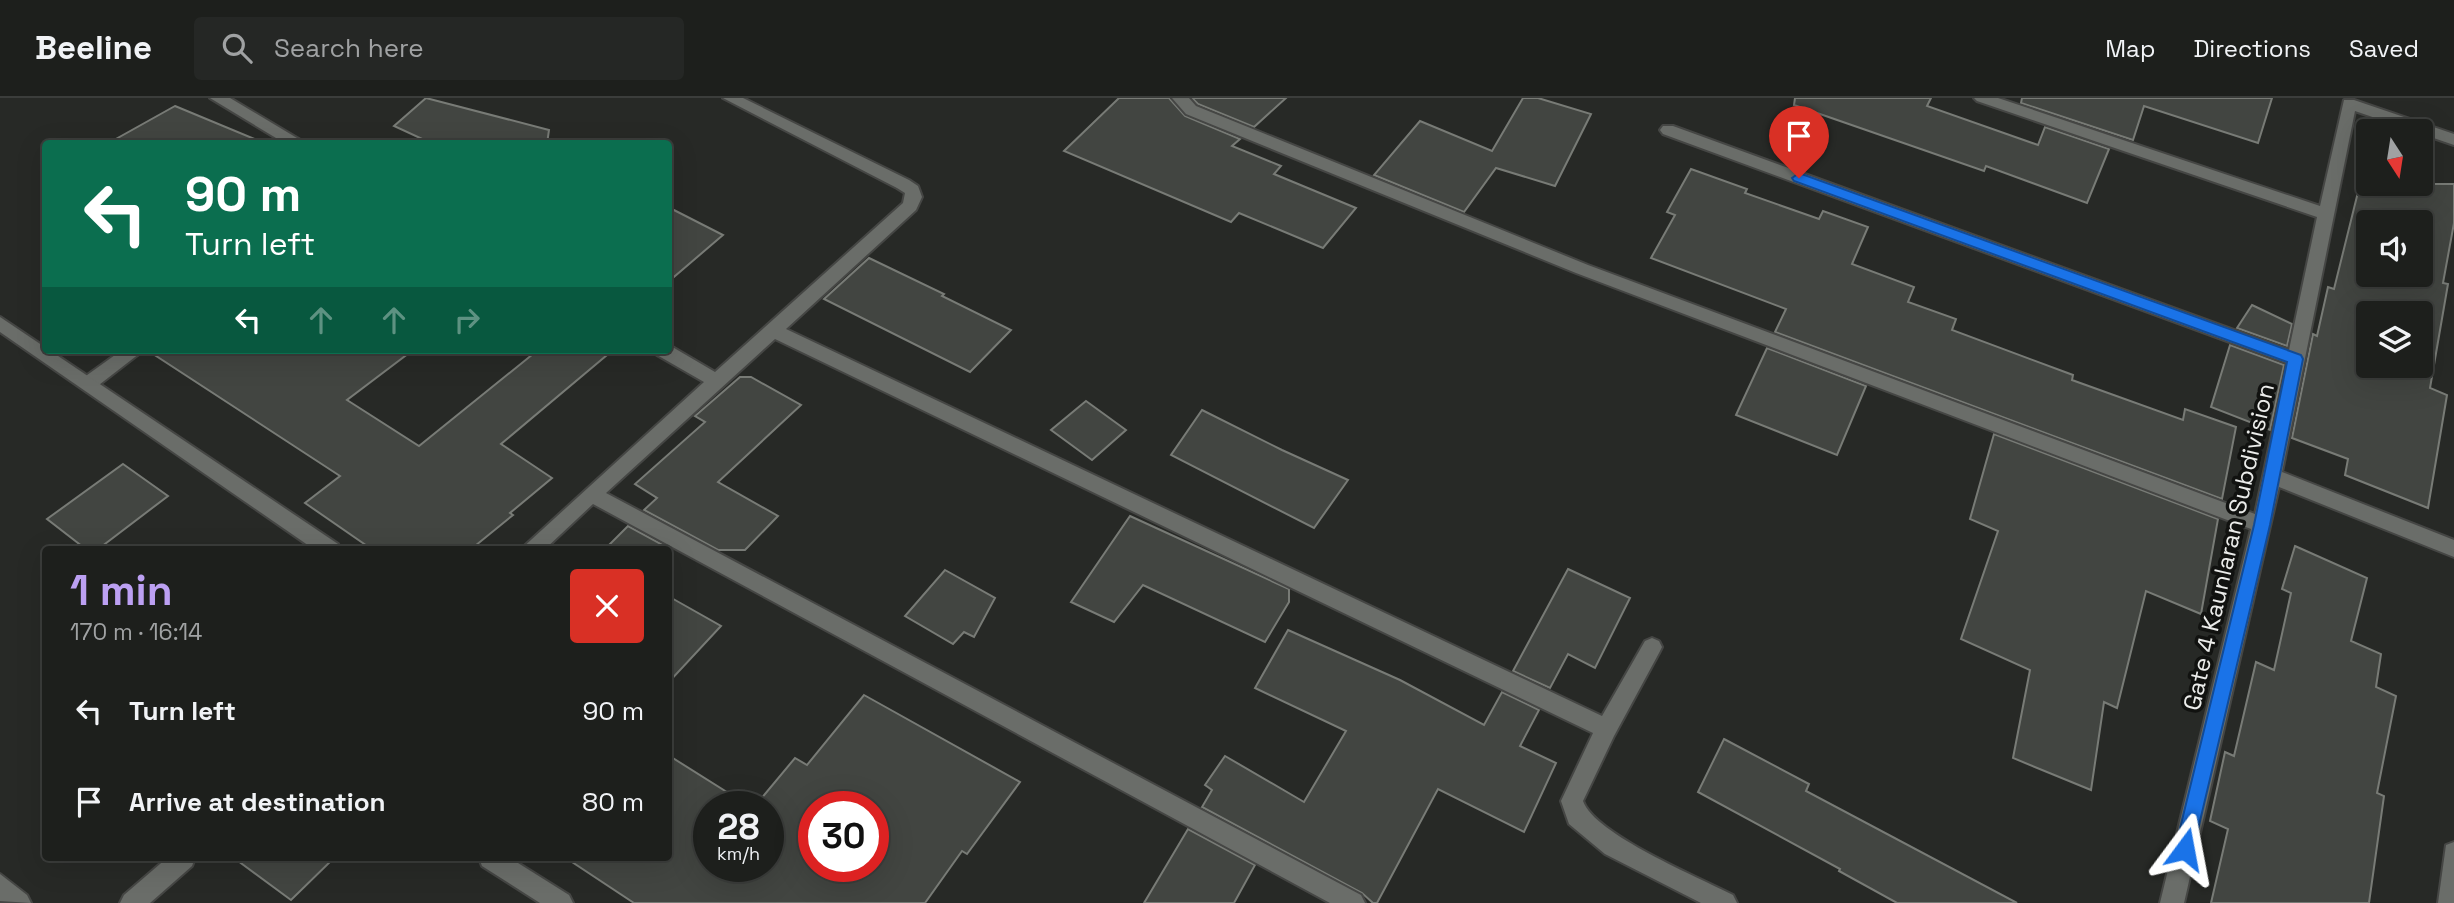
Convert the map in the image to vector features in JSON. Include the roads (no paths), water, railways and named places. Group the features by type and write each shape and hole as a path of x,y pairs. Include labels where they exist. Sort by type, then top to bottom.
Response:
{"street":[{"path":"218,98 292,140"},
{"path":"534,546 910,206 914,197 912,190 903,184 731,98"},
{"path":"1180,98 1191,110 1582,269 2262,525"},
{"path":"1982,98 2326,214"},
{"name":"Gate 4 Kaunlaran Subdivision","path":"2172,903 2262,525 2326,214 2343,101 2454,140"},
{"path":"1668,130 2295,359"},
{"path":"0,323 42,351"},
{"path":"774,331 1606,729"},
{"path":"46,354 325,546"},
{"path":"89,383 129,354"},
{"path":"670,354 717,381"},
{"path":"2271,476 2454,549"},
{"path":"591,494 1353,903"},
{"path":"1653,647 1606,729 1572,801 1577,816 1613,846 1725,903"},
{"path":"2450,903 2454,853"},
{"path":"132,903 181,861"},
{"path":"495,861 561,903"},
{"path":"0,886 19,903"}]}
